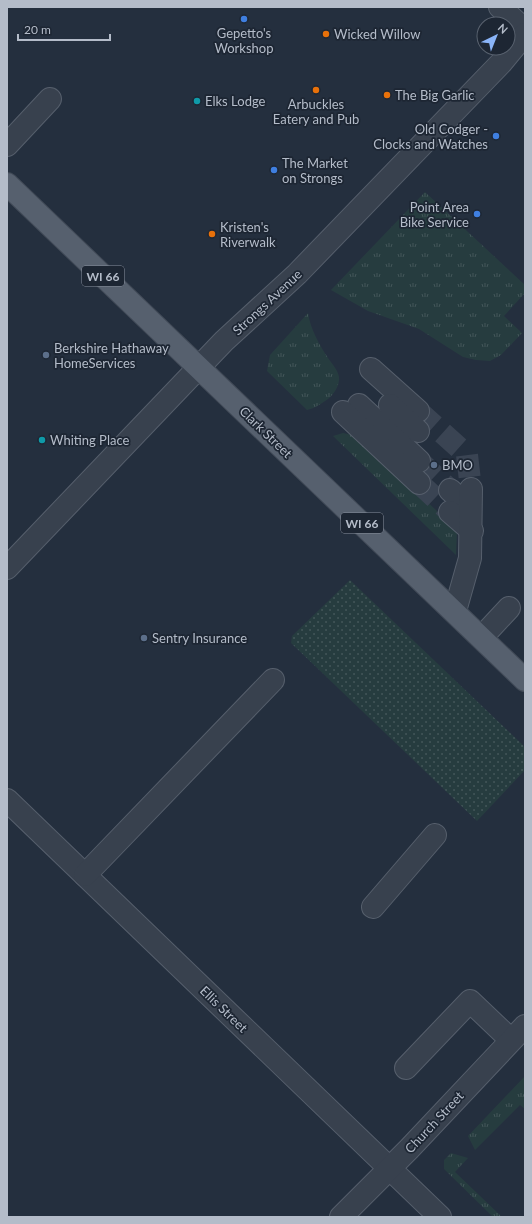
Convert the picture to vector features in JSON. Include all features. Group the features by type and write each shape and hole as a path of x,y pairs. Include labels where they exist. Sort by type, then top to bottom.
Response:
{"main road":[{"name":"Clark Street","path":"9,191 199,367 455,611 525,680"}],"street":[{"path":"500,7 525,30"},
{"name":"Strongs Avenue","path":"9,563 224,341 297,274 501,63 525,34"},
{"path":"7,145 50,99"},
{"path":"371,369 418,421 377,394"},
{"path":"419,461 351,409 419,483"},
{"path":"455,611 470,558 472,531 460,500"},
{"path":"482,638 509,608"},
{"path":"85,875 274,680"},
{"name":"Ellis Street","path":"7,800 440,1217"},
{"path":"373,908 435,835"},
{"path":"406,1068 470,1001 518,1033"},
{"name":"Church Street","path":"341,1217 390,1169 518,1033"}],"green space":[{"path":"425,192 525,285 525,293 504,316 522,333 501,355 490,361 463,357 419,329 368,311 331,290"},
{"path":"308,313 316,337 336,369 339,383 330,397 318,406 307,410 267,371 270,355"},
{"path":"343,433 357,436 457,530 456,555 333,436"},
{"path":"350,580 525,747 525,770 477,821 291,643 292,636"},
{"path":"525,1076 525,1109 520,1105 475,1150 468,1136"},
{"path":"451,1153 468,1158 455,1172 502,1217 493,1217 444,1169 444,1160"}],"tunnel":[{"path":"418,411 467,455 471,489"},
{"path":"419,461 450,490"},
{"path":"419,483 450,512"}],"place":[{"name":"Gepetto's Workshop","path":"244,19"},
{"name":"Wicked Willow","path":"326,34"},
{"name":"Arbuckles Eatery and Pub","path":"316,90"},
{"name":"The Big Garlic","path":"387,95"},
{"name":"Elks Lodge","path":"197,101"},
{"name":"Old Codger - Clocks and Watches","path":"496,136"},
{"name":"The Market on Strongs","path":"274,170"},
{"name":"Point Area Bike Service","path":"477,214"},
{"name":"Kristen's Riverwalk","path":"212,234"},
{"name":"Berkshire Hathaway HomeServices","path":"46,355"},
{"name":"Whiting Place","path":"42,440"},
{"name":"BMO","path":"434,465"},
{"name":"Sentry Insurance","path":"144,638"}]}
